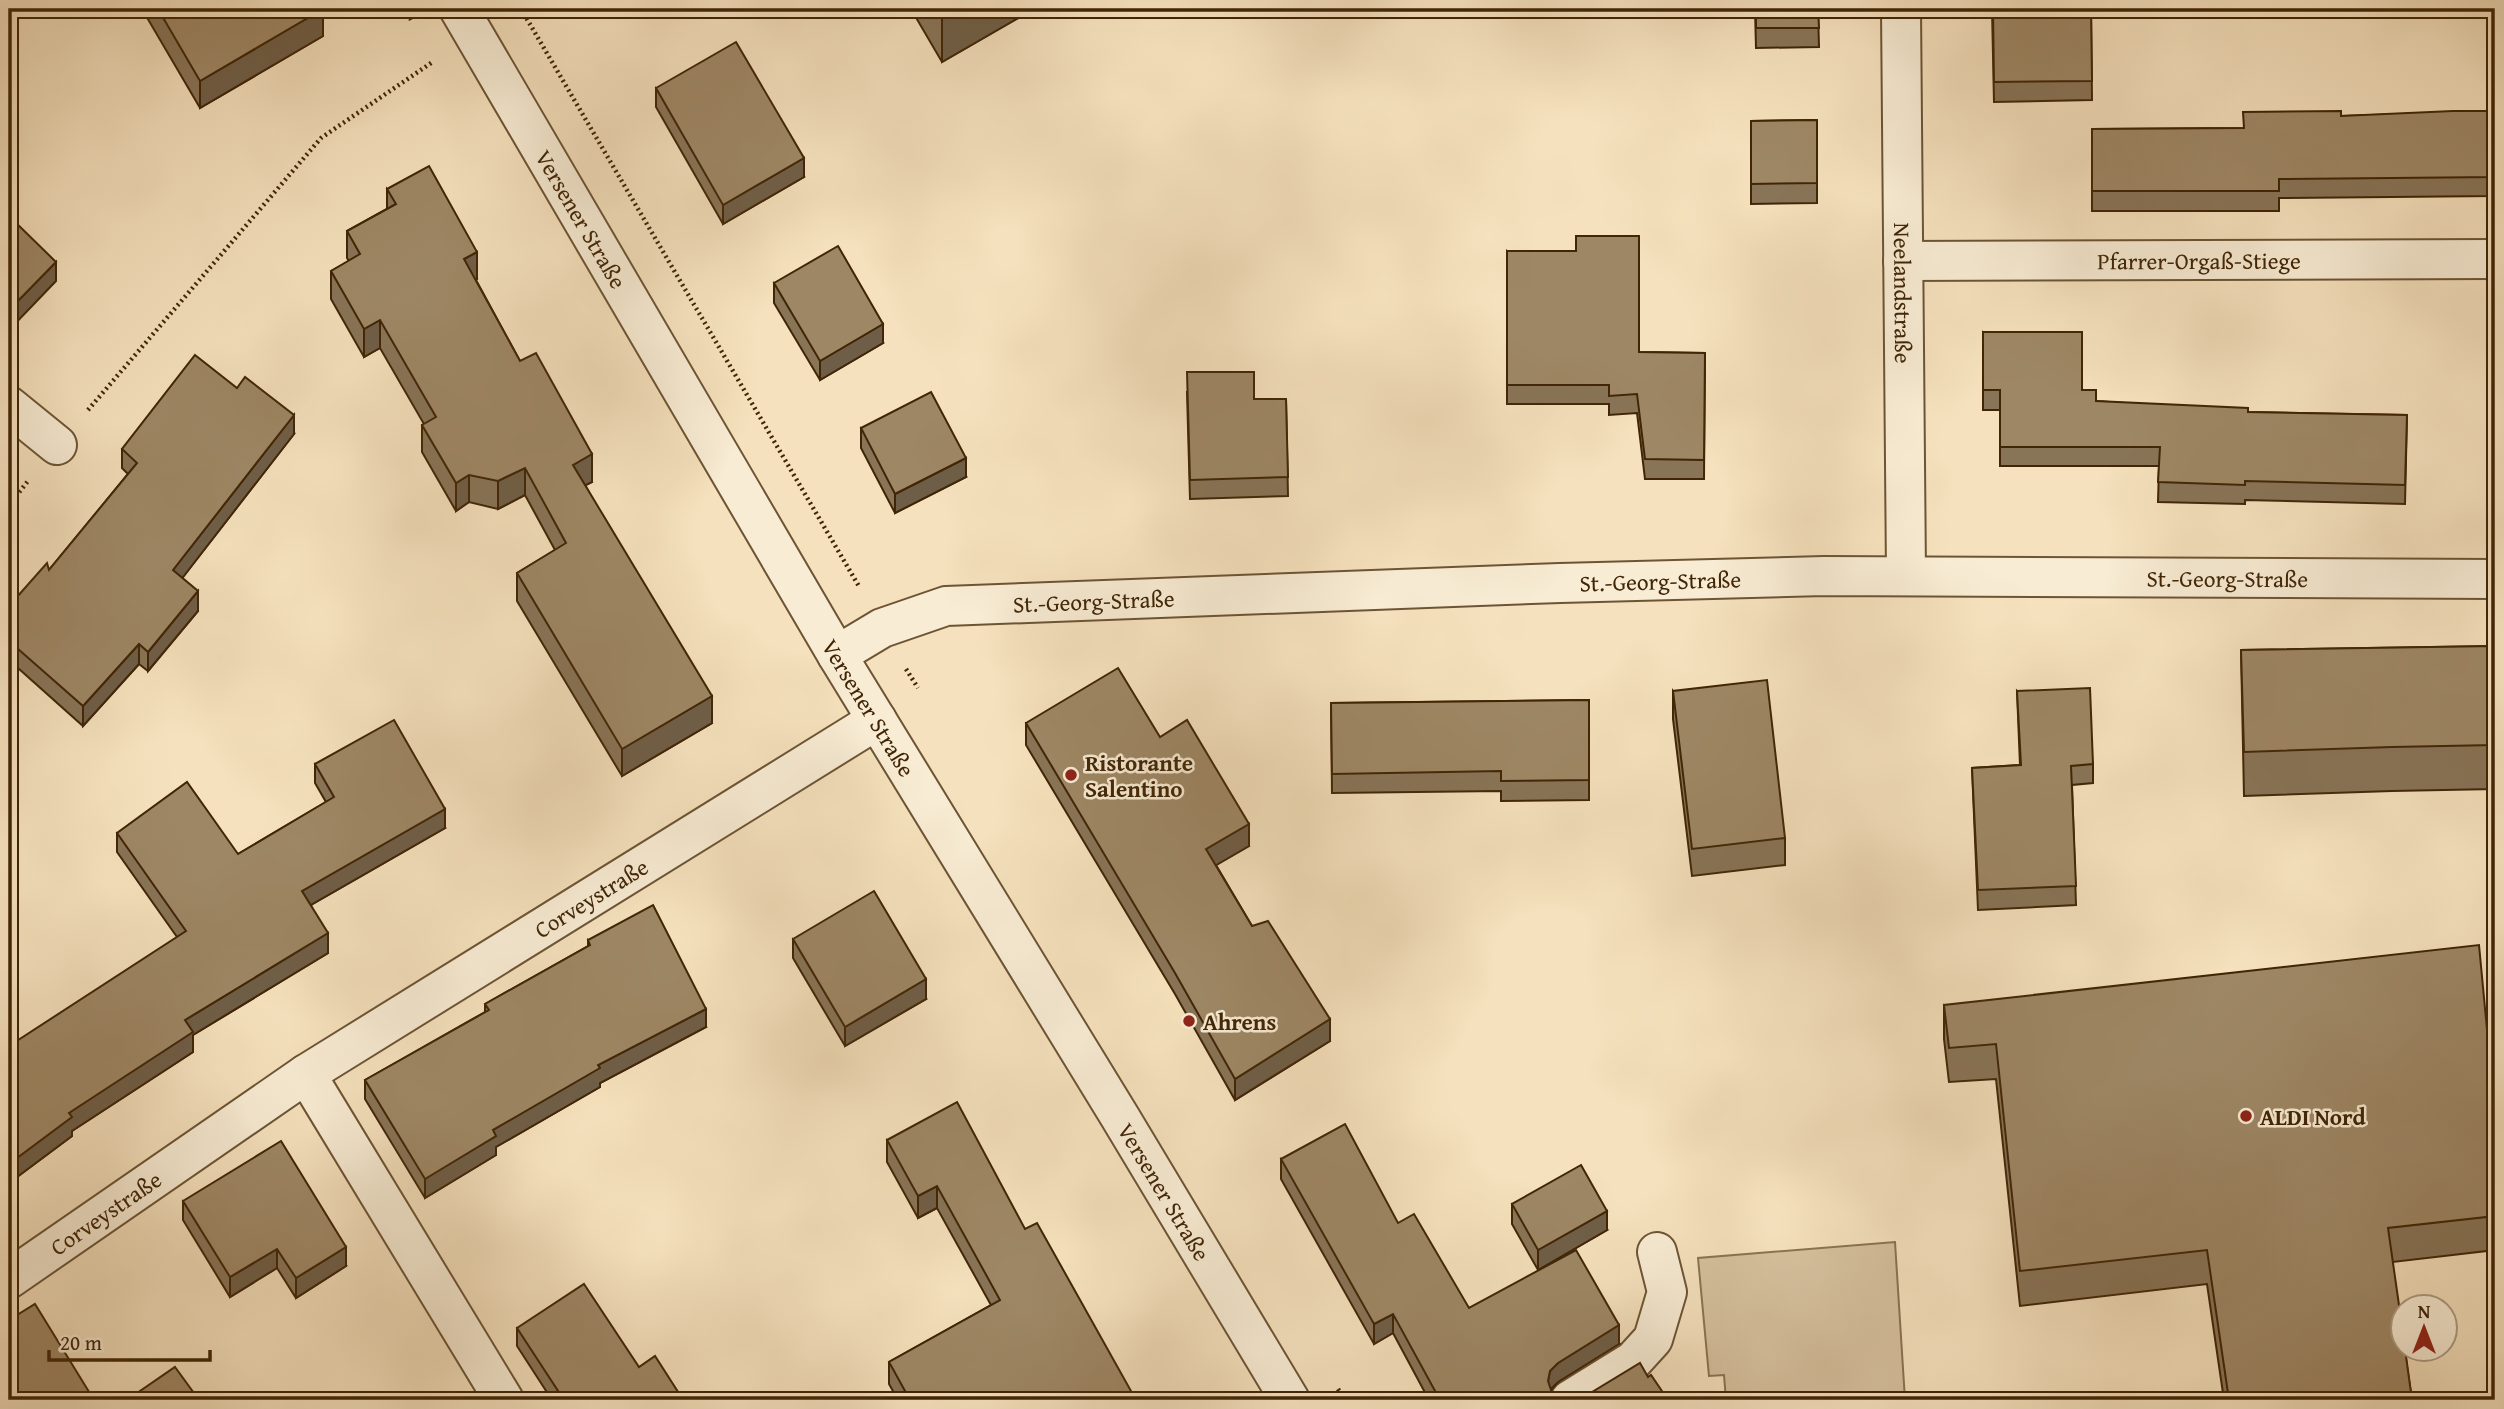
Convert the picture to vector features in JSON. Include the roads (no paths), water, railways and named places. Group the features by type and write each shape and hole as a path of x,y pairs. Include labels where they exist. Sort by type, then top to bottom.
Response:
{"street":[{"name":"Neelandstraße","path":"1901,9 1906,575"},
{"name":"Versener Straße","path":"467,17 837,655 1290,1400"},
{"name":"Pfarrer-Orgaß-Stiege","path":"1903,261 2495,259"},
{"path":"9,406 57,445"},
{"name":"St.-Georg-Straße","path":"837,655 882,628 946,606 1560,583 1906,575 2495,579"},
{"name":"Corveystraße","path":"9,1279 306,1074 877,720"},
{"path":"306,1074 505,1400"},
{"path":"1570,1400 1633,1361 1653,1339 1667,1292 1657,1252"}],"place":[{"name":"Ristorante Salentino","path":"1071,775"},
{"name":"Ahrens","path":"1189,1021"},
{"name":"ALDI Nord","path":"2246,1116"}]}
